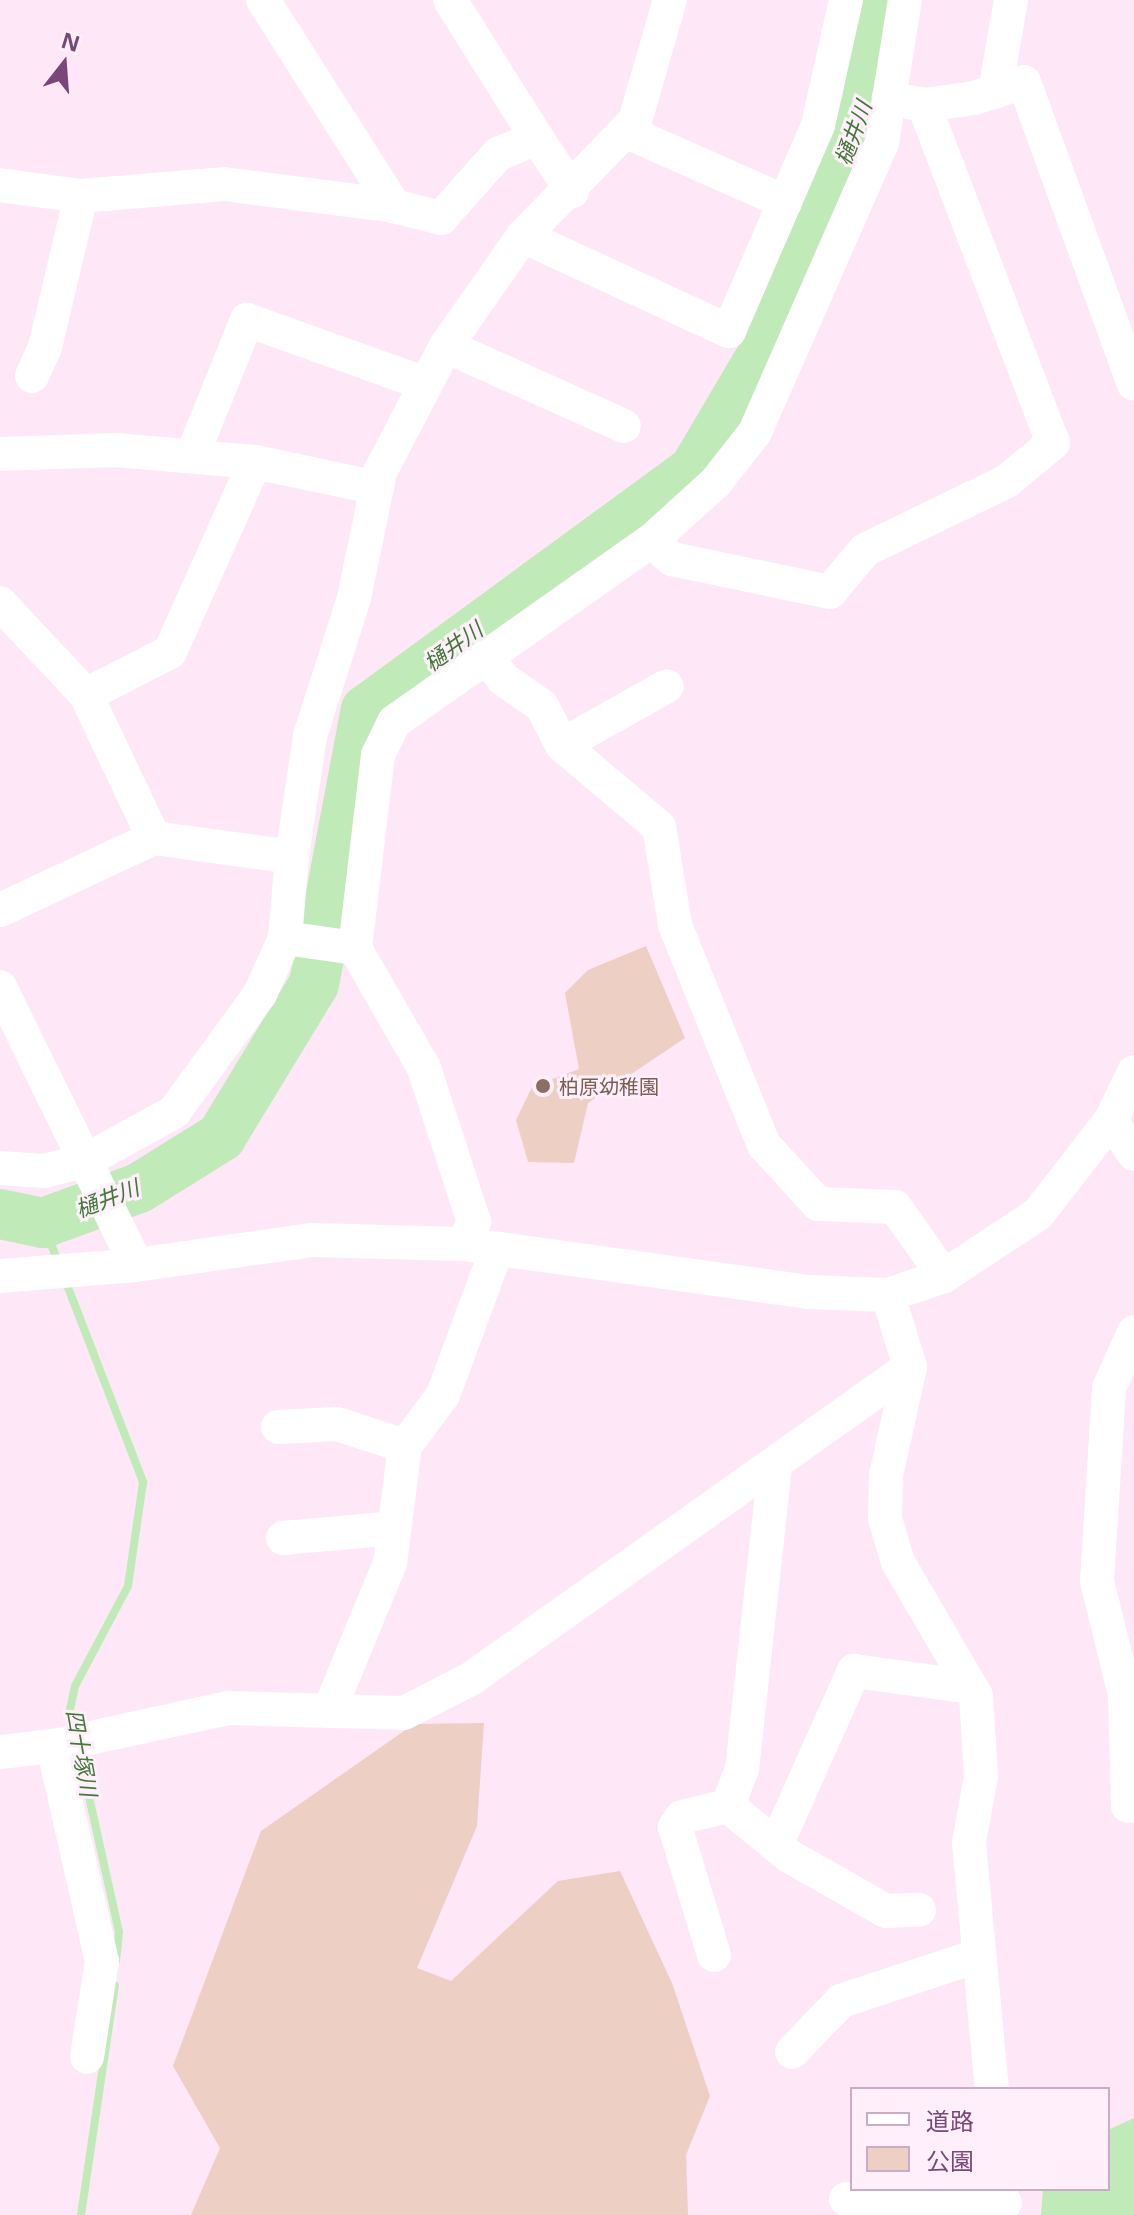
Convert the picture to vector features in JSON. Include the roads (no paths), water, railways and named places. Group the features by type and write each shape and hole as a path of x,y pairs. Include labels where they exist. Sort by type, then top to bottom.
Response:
{"street":[{"path":"263,0 394,206"},
{"path":"450,0 572,191"},
{"path":"0,1168 44,1171 89,1169 174,1112 260,994 285,938 292,857 310,736 354,598 377,488 446,346 523,236 572,191 627,132 655,61 670,0"},
{"path":"523,236 729,331 818,125 846,0"},
{"path":"463,1244 474,1222 424,1068 355,948 378,755 394,722 651,541 716,482 755,432 882,143 905,0"},
{"path":"995,92 1011,0"},
{"path":"889,98 924,105 995,92 1024,82 1134,384"},
{"path":"651,541 672,559 830,592 865,550 1007,481 1053,443 924,105"},
{"path":"627,132 785,202"},
{"path":"0,185 81,196 224,184 394,206 441,218 498,154 537,138"},
{"path":"32,376 45,347 81,196"},
{"path":"192,456 247,320 426,384"},
{"path":"446,346 624,426"},
{"path":"0,454 116,450 192,456 255,462 377,488"},
{"path":"86,695 170,652 255,462"},
{"path":"0,603 86,695 154,838"},
{"path":"486,657 503,679 542,706 562,745 659,827 675,925 764,1145 818,1204 895,1207 944,1276"},
{"path":"562,745 667,686"},
{"path":"0,910 154,838 292,857"},
{"path":"285,938 355,948"},
{"path":"0,987 130,1252"},
{"path":"0,1276 130,1252 312,1240 463,1244 809,1292 888,1295 944,1276 1038,1214 1111,1120 1134,1072"},
{"path":"1111,1120 1134,1154"},
{"path":"329,1711 374,1610 390,1563 405,1446 443,1395 497,1249"},
{"path":"888,1295 910,1367 886,1475 885,1519 898,1562 971,1687 981,1776 969,1843 977,1956 992,2087"},
{"path":"1128,1806 1125,1695 1097,1581 1109,1388 1134,1332"},
{"path":"0,1752 53,1746 229,1708 404,1713 472,1678 775,1466 910,1367"},
{"path":"278,1427 337,1424 405,1446"},
{"path":"728,1806 742,1768 775,1466"},
{"path":"283,1538 394,1528"},
{"path":"776,1845 854,1671 971,1687"},
{"path":"53,1746 102,1961 87,2057"},
{"path":"728,1806 776,1845 886,1911 919,1910"},
{"path":"714,1955 675,1827 682,1817 728,1806"},
{"path":"792,2052 841,2001 977,1956"},
{"path":"846,2199 1005,2202"}],"waterway":[{"name":"樋井川","path":"0,1214 43,1223 139,1188 221,1137 314,984 366,710 694,470 767,346 866,106 884,0"},
{"name":"四十塚川","path":"43,1223 59,1265"},
{"name":"四十塚川","path":"64,1277 143,1482 128,1586 75,1686 70,1710 76,1734"},
{"name":"四十塚川","path":"78,1747 119,1932 116,1961"},
{"name":"四十塚川","path":"81,2215 115,1986"}],"place":[{"name":"柏原幼稚園","path":"543,1086"}]}
